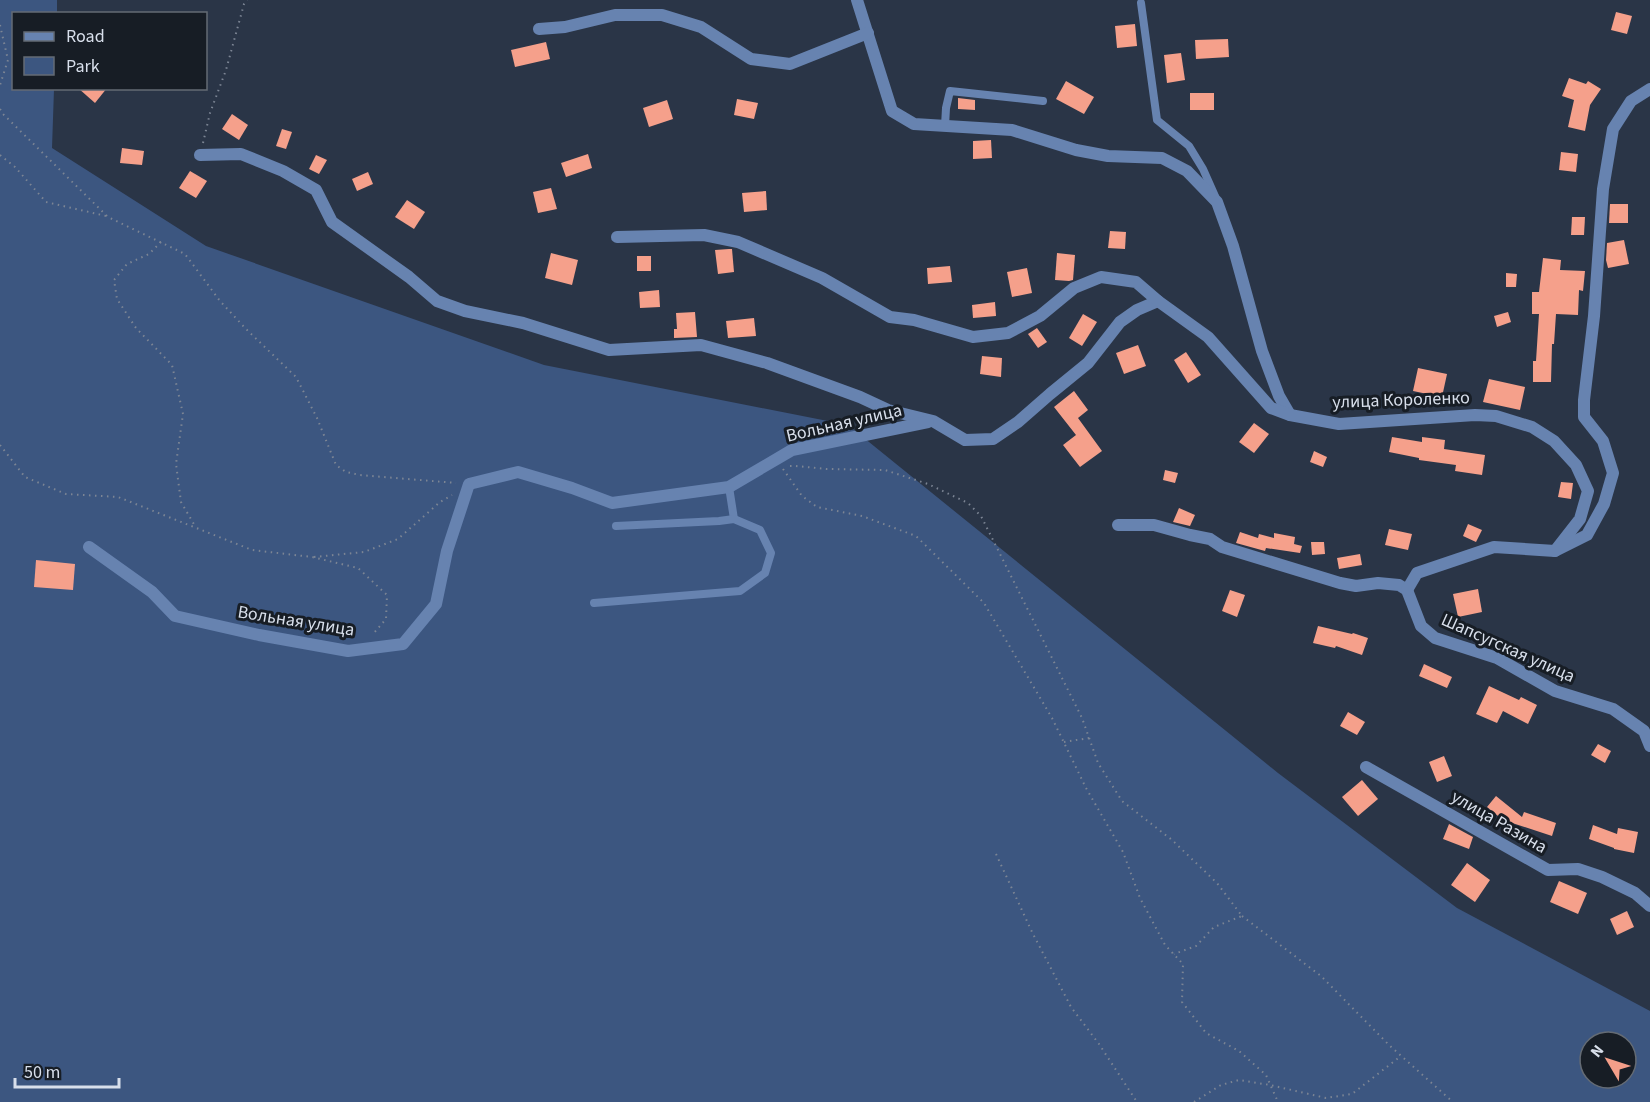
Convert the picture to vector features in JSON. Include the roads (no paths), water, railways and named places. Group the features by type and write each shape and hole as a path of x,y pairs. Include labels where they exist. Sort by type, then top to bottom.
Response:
{"street":[{"path":"857,0 892,111 914,124 1012,130 1077,150 1108,156 1162,159 1187,171 1217,202 1233,246 1262,351 1290,415"},
{"path":"538,29 565,27 615,15 662,15 701,27 751,59 790,64 868,33"},
{"path":"1118,525 1154,525 1210,539 1222,547 1340,583 1356,586 1378,583 1398,585 1407,590 1418,573 1494,547 1555,551 1587,535 1604,504 1613,473 1603,441 1584,417 1603,189 1613,129 1631,101 1650,89"},
{"name":"Вольная улица","path":"200,155 242,154 283,171 316,190 332,222 437,301 465,311 523,323 609,350 701,345 767,363 860,397 888,410 933,421 965,440 993,439 1018,422 1088,363 1120,322 1137,310 1158,301"},
{"path":"617,237 704,235 738,242 822,278 890,317 914,320 973,337 1008,333 1040,316 1074,288 1101,277 1136,282 1158,301"},
{"name":"улица Короленко","path":"1158,301 1208,337 1271,408 1290,415 1339,424 1475,415 1496,416 1532,427 1554,441 1576,465 1588,491 1580,519 1555,551"},
{"name":"Вольная улица","path":"89,547 152,592 175,616 259,635 348,651 403,644 436,604 447,551 469,484 519,472 612,503 729,487 792,450 933,421"},
{"name":"Шапсугская улица","path":"1407,590 1421,627 1435,638 1497,658 1555,691 1613,709 1644,731 1650,746"},
{"name":"улица Разина","path":"1366,767 1548,870 1578,869 1602,877 1635,893 1650,906"}],"lane":[{"path":"1141,3 1157,120 1190,146 1217,202"},
{"path":"945,126 950,91 1043,101"},
{"path":"729,487 734,519"},
{"path":"594,603 740,591 765,573 771,553 760,530 734,519 616,526"}]}
